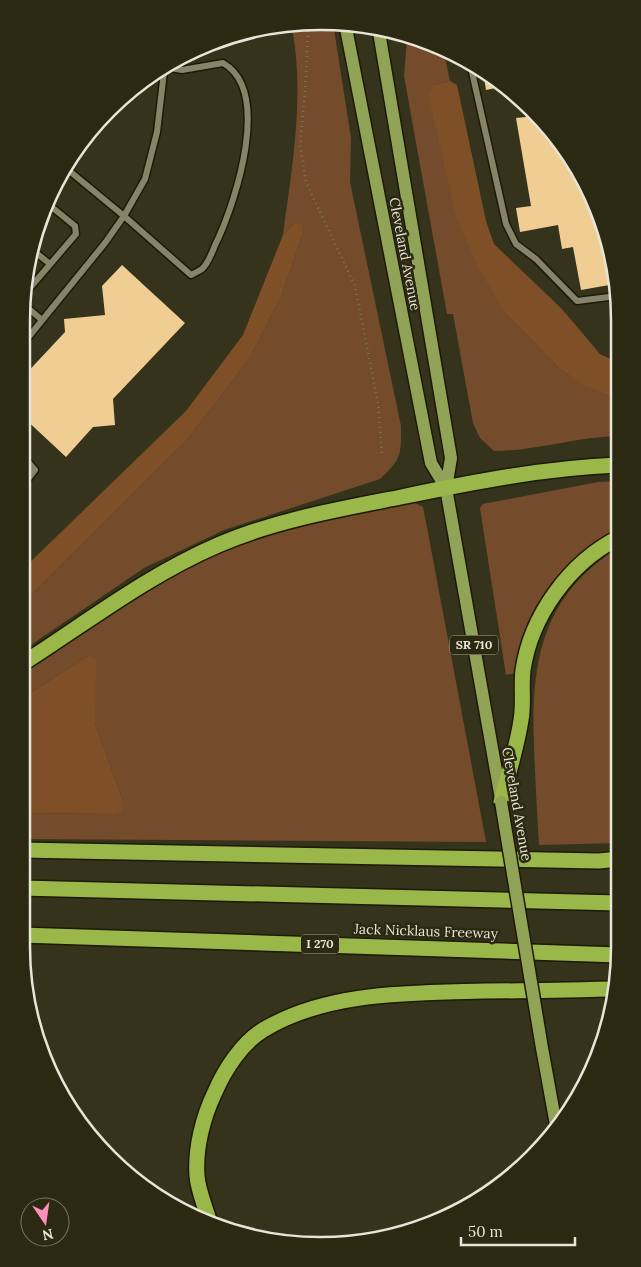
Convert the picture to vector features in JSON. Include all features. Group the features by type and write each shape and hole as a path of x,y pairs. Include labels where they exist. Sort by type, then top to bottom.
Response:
{"highway":[{"path":"30,659 161,573 219,544 291,520 446,488 571,467 611,465"},
{"path":"501,802 521,720 523,670 535,629 548,604 568,577 592,556 611,543"},
{"path":"30,850 284,856 611,859"},
{"path":"30,888 611,903"},
{"name":"Jack Nicklaus Freeway","path":"30,935 611,955"},
{"path":"207,1214 197,1176 198,1149 205,1112 218,1083 238,1053 262,1031 290,1016 362,998 434,992 608,989"}],"main road":[{"name":"Cleveland Avenue","path":"347,31 431,463 446,488"},
{"name":"Cleveland Avenue","path":"380,37 451,458 446,488 555,1118"}],"lane":[{"path":"71,172 192,274 202,269 226,220 244,164 248,136 245,96 238,77 231,67 223,63 182,70 175,69"},
{"path":"472,73 506,224 516,244 536,259 577,301 610,297"},
{"path":"30,335 105,243 124,216 145,179 157,132 164,76"},
{"path":"32,285 76,234 75,226 53,208"},
{"path":"38,254 50,264"},
{"path":"31,310 42,320"},
{"path":"30,464 35,470 30,477"}],"path":[{"path":"308,31 300,144 306,182 355,286 378,403 382,456"}],"shaded area":[{"path":"293,31 334,31 351,138 350,182 401,426 399,456 393,466 380,479 224,530 144,568 30,646 30,596 186,441 248,361 281,297 303,233 294,223 283,235 296,132 296,54"},
{"path":"407,43 445,58 450,81 434,85 506,314 560,369 586,386 611,396 611,436 525,449 494,451 480,438 473,423 453,314 447,314 404,76"},
{"path":"450,81 457,85 486,221 494,244 562,309 600,354 611,359 611,397 585,386 560,369 506,314 478,267 456,216 428,93 434,85"},
{"path":"294,223 302,224 303,233 281,297 248,361 186,441 30,596 30,562 186,411 243,335 283,235"},
{"path":"611,481 611,535 575,562 551,588 531,618 519,649 515,673 506,675 480,508 483,504 598,482"},
{"path":"415,503 423,507 486,842 30,839 30,813 112,814 123,801 95,723 89,655 30,693 30,667 113,610 177,571 211,554 245,540 280,529 347,514"},
{"path":"611,553 611,843 539,845 534,715 535,686 539,659 546,633 557,609 572,587 592,567"},
{"path":"89,655 96,659 95,723 123,801 122,811 112,814 30,813 30,693"}],"building":[{"path":"485,81 495,88 486,90"},
{"path":"528,117 551,144 572,175 596,227 609,285 581,290 573,247 562,249 558,225 520,232 516,208 531,206 516,118"},
{"path":"122,265 185,323 113,399 115,425 93,427 66,457 30,423 30,369 65,332 64,319 105,315 102,286"}]}
